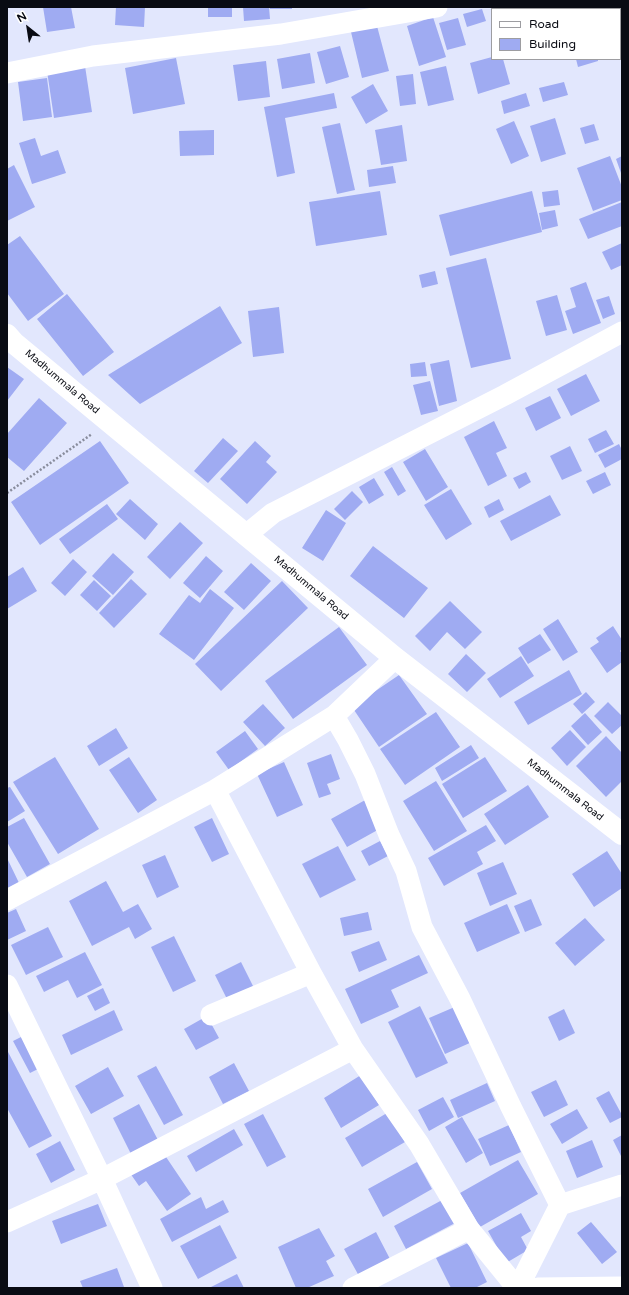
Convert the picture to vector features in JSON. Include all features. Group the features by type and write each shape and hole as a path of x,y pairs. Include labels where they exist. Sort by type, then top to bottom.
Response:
{"street":[{"path":"7,73 92,56 281,34 437,7"},
{"path":"246,535 273,513 505,395 622,332"},
{"name":"Madhummala Road","path":"7,335 14,343 395,658 622,834"},
{"path":"7,900 215,790 334,716 395,658"},
{"path":"334,716 365,774 389,835 406,871 422,927 460,999 511,1107 560,1205"},
{"path":"215,790 311,973 353,1049 419,1144 468,1229 518,1288 560,1205 622,1185"},
{"path":"211,1015 311,973"},
{"path":"7,985 102,1180 152,1288"},
{"path":"7,1222 102,1180 353,1049"},
{"path":"353,1288 468,1229"},
{"path":"538,1288 622,1287"}],"path":[{"path":"7,493 109,422"}],"building":[{"path":"43,7 71,7 75,28 47,32"},
{"path":"116,7 145,7 144,27 115,25"},
{"path":"208,7 232,7 232,17 208,17"},
{"path":"243,7 269,7 270,19 244,21"},
{"path":"270,7 292,7 292,9 270,9"},
{"path":"482,9 486,21 467,27 463,14"},
{"path":"433,17 446,57 419,66 407,26"},
{"path":"458,18 466,45 447,50 439,23"},
{"path":"377,26 389,71 362,78 351,32"},
{"path":"340,46 349,77 326,84 317,52"},
{"path":"310,53 315,83 282,89 277,59"},
{"path":"491,57 491,60 503,60 510,84 478,94 470,63"},
{"path":"176,58 185,104 133,114 125,68"},
{"path":"576,60 598,60 598,61 578,67"},
{"path":"266,61 270,97 238,101 233,65"},
{"path":"85,66 92,112 54,118 47,71"},
{"path":"446,66 454,100 428,106 420,72"},
{"path":"413,74 416,104 400,106 396,76"},
{"path":"47,78 52,117 23,121 18,82"},
{"path":"564,82 568,95 543,102 539,88"},
{"path":"373,84 388,111 366,124 351,97"},
{"path":"334,93 337,108 285,118 295,173 277,177 264,107"},
{"path":"526,93 530,106 504,114 501,101"},
{"path":"555,118 566,154 541,162 530,126"},
{"path":"514,121 529,156 511,164 496,129"},
{"path":"340,123 355,190 337,194 322,127"},
{"path":"594,124 599,140 585,144 580,128"},
{"path":"402,125 407,161 381,165 375,130"},
{"path":"214,130 214,155 180,156 179,131"},
{"path":"35,138 41,156 58,150 66,173 32,184 19,143"},
{"path":"610,156 622,187 622,200 593,211 577,168"},
{"path":"622,156 622,173 621,173 616,159"},
{"path":"14,165 35,207 7,221 7,169"},
{"path":"393,166 396,183 369,187 367,170"},
{"path":"558,190 560,205 544,207 542,192"},
{"path":"380,191 387,235 316,246 309,202"},
{"path":"532,191 542,232 450,256 439,215"},
{"path":"622,202 622,226 588,239 579,219"},
{"path":"555,210 558,226 542,230 539,213"},
{"path":"20,236 64,294 28,321 7,293 7,245"},
{"path":"622,243 622,265 611,270 602,252"},
{"path":"486,258 511,359 471,368 446,268"},
{"path":"435,271 438,284 422,288 419,275"},
{"path":"586,282 601,323 573,334 565,311 576,307 570,288"},
{"path":"67,294 114,352 83,376 37,319"},
{"path":"557,295 567,330 546,336 536,301"},
{"path":"609,296 615,314 603,319 596,300"},
{"path":"220,306 242,343 140,404 108,375"},
{"path":"279,307 284,353 253,357 248,311"},
{"path":"449,360 457,401 439,406 430,364"},
{"path":"425,362 427,376 411,377 410,364"},
{"path":"7,367 24,379 7,401"},
{"path":"586,374 600,401 571,416 557,389"},
{"path":"430,381 438,411 421,415 413,385"},
{"path":"550,396 561,418 536,431 525,408"},
{"path":"39,398 67,423 24,471 7,457 7,434"},
{"path":"494,421 507,448 496,453 507,476 488,486 464,437"},
{"path":"606,430 614,444 595,453 588,439"},
{"path":"223,438 238,451 208,483 194,471"},
{"path":"100,441 129,483 40,545 11,502"},
{"path":"255,441 271,456 266,462 277,472 247,504 220,479"},
{"path":"619,444 622,450 622,459 605,468 598,455"},
{"path":"570,446 582,471 562,480 550,456"},
{"path":"425,449 448,487 426,501 403,462"},
{"path":"392,467 406,491 398,496 384,472"},
{"path":"526,472 531,482 519,489 513,478"},
{"path":"605,472 611,485 593,494 586,481"},
{"path":"374,478 384,495 369,504 359,487"},
{"path":"451,489 472,524 446,540 424,505"},
{"path":"352,491 363,502 345,520 334,509"},
{"path":"550,495 561,515 511,541 500,521"},
{"path":"130,499 158,524 145,540 116,514"},
{"path":"499,499 504,510 489,518 484,507"},
{"path":"107,504 118,519 70,554 59,539"},
{"path":"326,510 346,523 323,561 302,548"},
{"path":"180,522 203,543 170,579 147,557"},
{"path":"373,546 428,588 404,618 350,576"},
{"path":"113,553 134,572 113,595 92,576"},
{"path":"206,556 223,571 200,598 183,583"},
{"path":"73,559 87,572 65,596 51,583"},
{"path":"251,563 271,581 244,610 224,592"},
{"path":"23,567 37,591 7,609 7,577"},
{"path":"131,579 147,594 114,628 99,613"},
{"path":"94,580 111,596 97,611 80,595"},
{"path":"282,581 308,608 221,691 195,664"},
{"path":"210,589 234,608 194,660 159,634 189,595 200,603"},
{"path":"450,601 482,632 465,649 447,632 430,651 415,636"},
{"path":"558,619 578,652 563,661 543,629"},
{"path":"613,626 622,640 622,649 620,651 622,653 622,662 607,673 590,648 599,642 596,638"},
{"path":"339,627 367,665 293,719 265,681"},
{"path":"540,634 551,650 528,664 518,648"},
{"path":"466,654 486,673 467,692 448,674"},
{"path":"521,656 534,676 500,698 487,679"},
{"path":"569,670 582,694 528,725 514,702"},
{"path":"399,675 427,714 379,747 352,707"},
{"path":"586,692 595,702 582,714 573,704"},
{"path":"608,702 622,716 622,725 612,734 594,716"},
{"path":"263,704 285,728 265,746 243,722"},
{"path":"436,712 460,747 405,785 380,749"},
{"path":"585,713 602,732 588,745 571,726"},
{"path":"116,728 128,748 99,766 87,746"},
{"path":"570,730 586,747 567,766 551,748"},
{"path":"245,731 258,749 229,770 216,752"},
{"path":"606,736 622,753 622,781 606,797 576,766"},
{"path":"471,745 479,758 442,781 435,768"},
{"path":"331,754 340,779 327,784 331,794 319,798 307,763"},
{"path":"55,757 99,829 58,854 13,782"},
{"path":"129,757 157,800 138,813 109,770"},
{"path":"485,757 507,791 463,818 442,784"},
{"path":"284,762 303,805 277,817 257,774"},
{"path":"436,781 467,831 434,851 403,801"},
{"path":"528,785 549,817 505,845 484,814"},
{"path":"10,787 25,811 7,822 7,788"},
{"path":"367,799 383,827 347,847 331,819"},
{"path":"24,818 50,864 27,877 7,842 7,827"},
{"path":"212,818 229,854 212,862 194,827"},
{"path":"486,825 496,841 477,852 483,864 444,886 428,858"},
{"path":"380,841 388,856 369,866 361,851"},
{"path":"338,846 356,880 320,898 302,864"},
{"path":"607,851 622,874 622,888 594,907 572,874"},
{"path":"165,855 179,887 157,898 142,865"},
{"path":"7,858 20,885 7,891"},
{"path":"503,862 517,894 490,906 477,873"},
{"path":"106,881 123,912 138,904 152,929 135,939 129,927 92,946 69,901"},
{"path":"531,899 542,925 525,932 514,906"},
{"path":"507,904 520,933 477,952 464,923"},
{"path":"16,909 26,931 7,940 7,913"},
{"path":"368,912 372,930 344,936 340,918"},
{"path":"585,918 605,940 575,966 555,943"},
{"path":"48,927 63,957 26,975 11,945"},
{"path":"174,936 196,981 173,992 151,947"},
{"path":"379,941 387,960 359,972 351,952"},
{"path":"85,952 102,985 77,998 68,980 44,992 36,976"},
{"path":"419,955 428,973 391,990 399,1007 361,1024 345,989"},
{"path":"241,962 255,990 229,1003 215,975"},
{"path":"103,988 110,1003 95,1011 87,996"},
{"path":"420,1006 448,1063 416,1078 388,1022"},
{"path":"457,1006 472,1042 445,1054 429,1018"},
{"path":"564,1009 575,1033 559,1041 548,1017"},
{"path":"114,1010 123,1030 71,1055 62,1035"},
{"path":"207,1016 219,1038 196,1050 184,1029"},
{"path":"27,1034 44,1066 30,1073 13,1041"},
{"path":"7,1050 52,1136 29,1148 7,1108"},
{"path":"234,1063 249,1091 223,1104 209,1077"},
{"path":"156,1066 183,1115 164,1125 137,1076"},
{"path":"108,1067 124,1096 91,1114 75,1086"},
{"path":"361,1075 379,1105 341,1128 324,1098"},
{"path":"556,1080 568,1105 544,1117 531,1092"},
{"path":"487,1083 495,1101 458,1118 450,1100"},
{"path":"609,1091 622,1115 622,1117 610,1123 596,1098"},
{"path":"443,1097 454,1117 429,1131 418,1110"},
{"path":"139,1104 158,1140 131,1154 113,1118"},
{"path":"577,1109 588,1128 562,1144 550,1124"},
{"path":"387,1113 405,1142 362,1167 345,1138"},
{"path":"263,1114 286,1157 267,1167 244,1124"},
{"path":"462,1117 483,1153 466,1163 445,1127"},
{"path":"509,1125 521,1152 490,1166 478,1139"},
{"path":"234,1129 243,1145 196,1172 187,1156"},
{"path":"622,1135 622,1158 613,1140"},
{"path":"592,1140 603,1167 577,1178 566,1151"},
{"path":"60,1141 75,1170 51,1183 36,1154"},
{"path":"162,1151 191,1194 167,1211 146,1181 139,1186 130,1173"},
{"path":"518,1160 538,1194 480,1227 460,1193"},
{"path":"417,1162 432,1189 383,1217 368,1189"},
{"path":"201,1197 206,1209 223,1200 229,1212 172,1242 160,1219"},
{"path":"444,1199 457,1222 406,1249 394,1226"},
{"path":"98,1204 107,1226 61,1244 52,1221"},
{"path":"521,1213 531,1231 521,1237 528,1250 506,1263 488,1231"},
{"path":"591,1222 617,1252 602,1264 577,1233"},
{"path":"220,1225 237,1258 198,1279 180,1246"},
{"path":"319,1228 335,1256 326,1261 334,1276 307,1288 296,1288 278,1247"},
{"path":"376,1232 390,1259 359,1276 344,1249"},
{"path":"468,1243 487,1282 475,1288 451,1288 436,1258"},
{"path":"117,1268 124,1287 83,1288 80,1281"},
{"path":"237,1274 244,1288 209,1288"}]}
